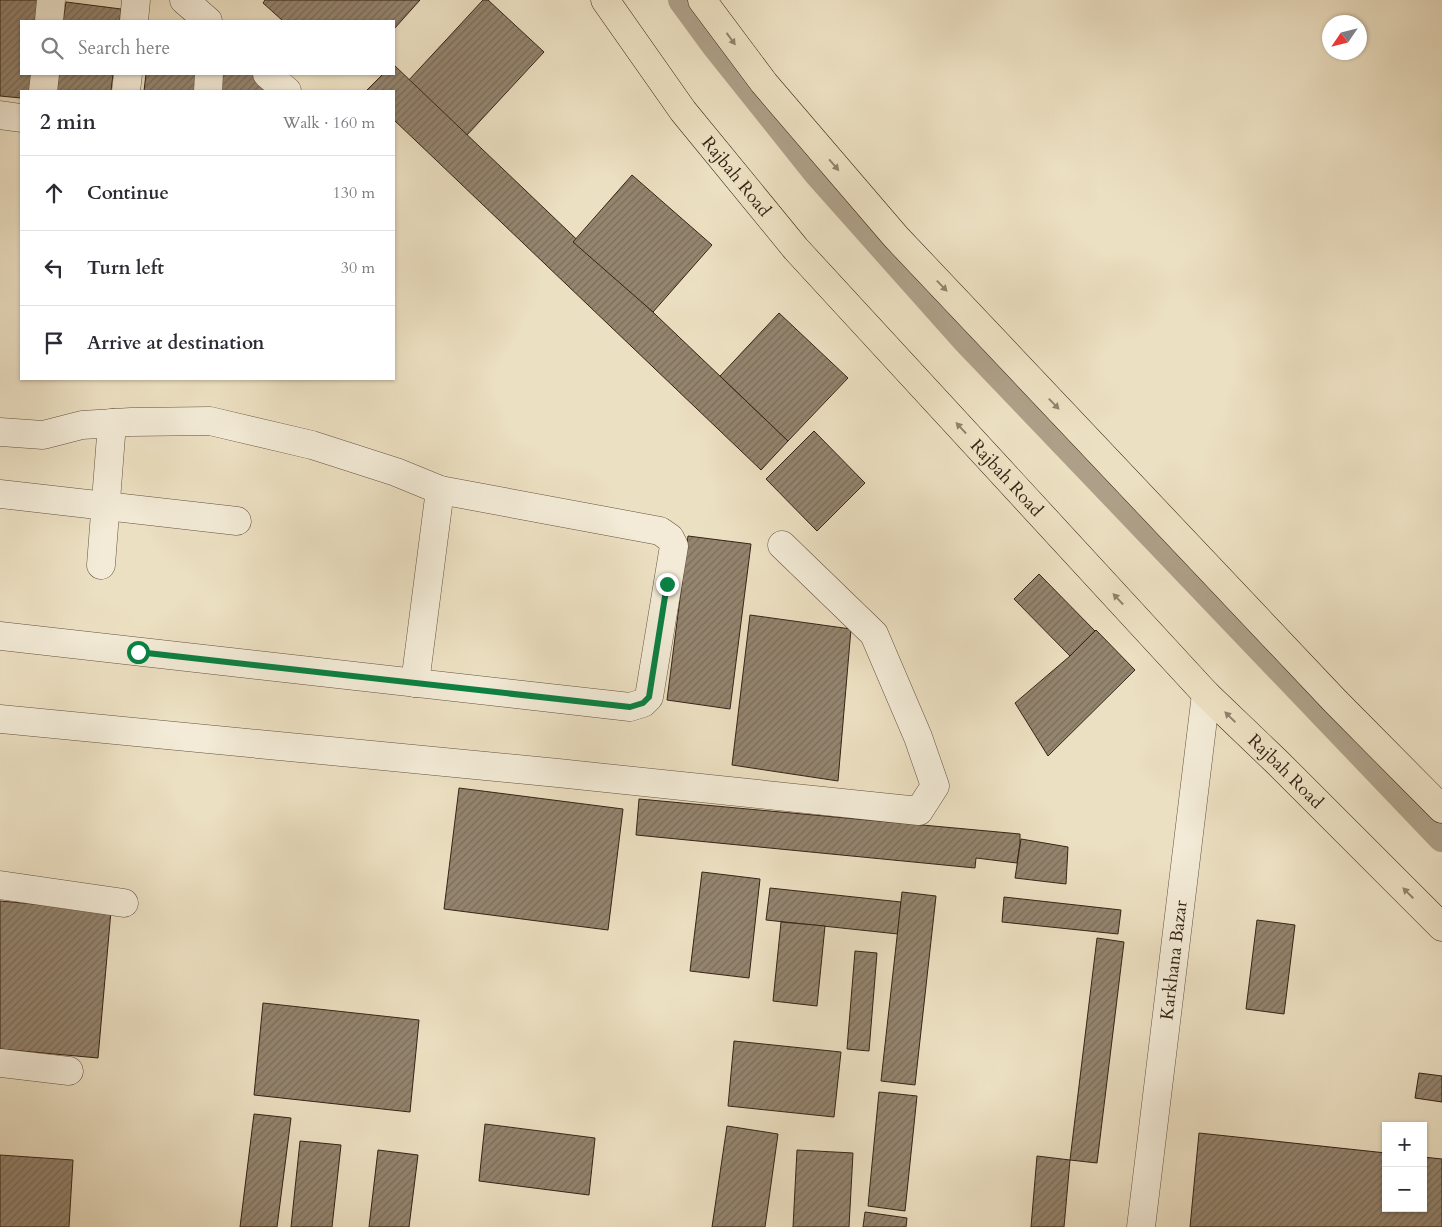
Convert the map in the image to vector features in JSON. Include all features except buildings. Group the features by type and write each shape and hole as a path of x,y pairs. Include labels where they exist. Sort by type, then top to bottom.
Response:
{"main road":[{"name":"Rajbah Road","path":"605,0 682,112 796,249 1206,694 1277,762 1442,928"},
{"path":"702,0 764,83 896,238 1336,702 1442,809"}],"street":[{"path":"49,20 51,0"},
{"path":"134,20 136,0"},
{"path":"184,0 207,20"},
{"path":"43,90 45,75"},
{"path":"126,90 128,75"},
{"path":"208,90 209,75"},
{"path":"268,75 286,90"},
{"path":"0,115 20,118"},
{"path":"0,432 43,435 82,425 210,421 312,445 396,472 440,490 660,531 670,538 674,546 649,697 643,703 630,707 0,636"},
{"path":"101,565 112,423"},
{"path":"415,683 440,490"},
{"path":"0,494 237,521"},
{"path":"0,719 558,773 919,811 935,786 918,737 874,634 782,545"},
{"name":"Karkhana Bazar","path":"1141,1227 1206,694"},
{"path":"0,885 124,903"},
{"path":"0,1063 69,1070"}],"waterway":[{"path":"682,0 715,45 818,174 964,338 1442,838"}],"route":[{"path":"138,652 630,707 643,703 649,697 667,584"}]}
